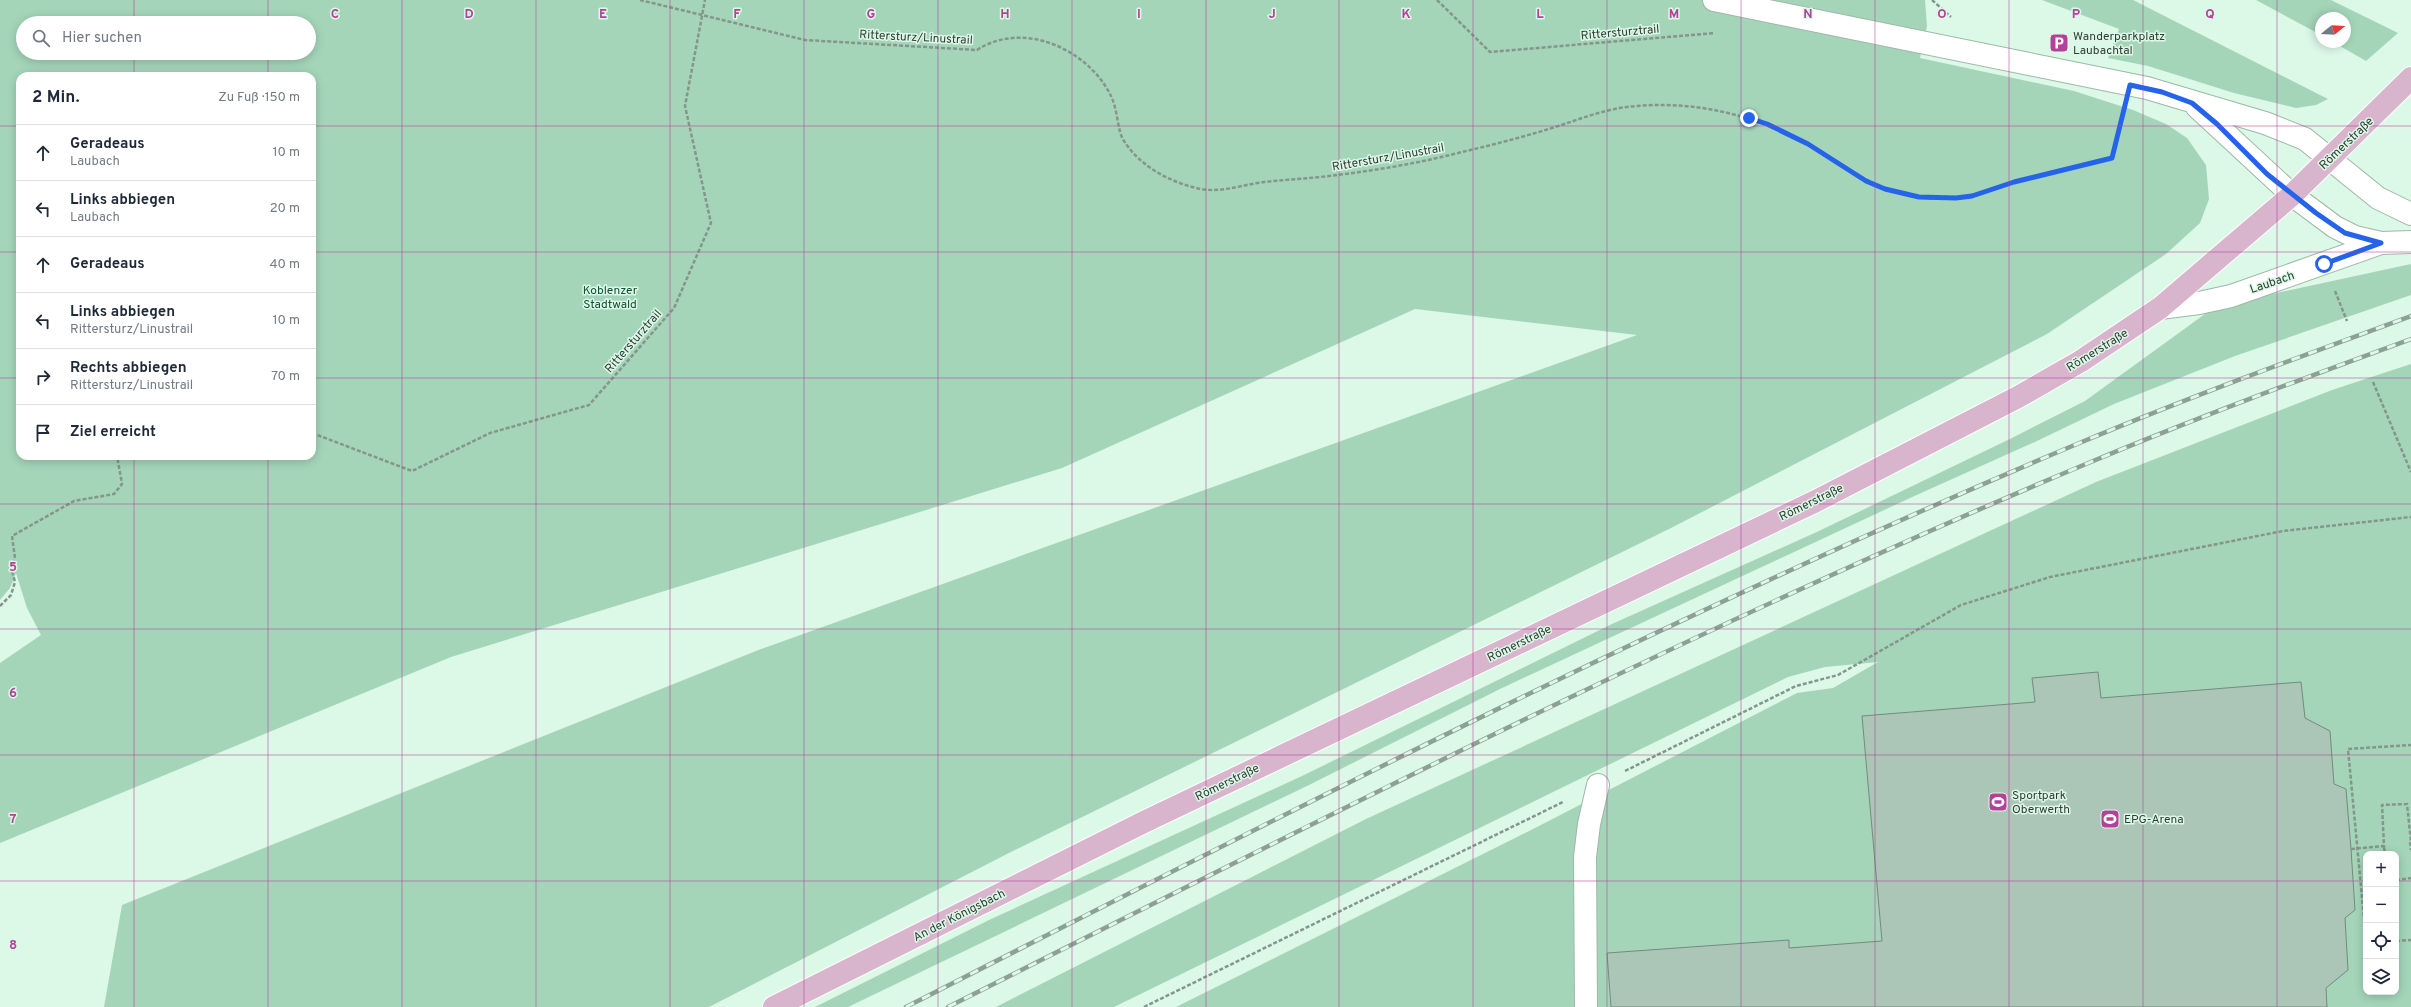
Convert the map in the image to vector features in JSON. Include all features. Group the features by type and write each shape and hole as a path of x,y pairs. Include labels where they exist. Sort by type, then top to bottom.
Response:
{"main road":[{"name":"Römerstraße","path":"1144,822 1816,501 2018,397 2081,361 2160,308 2292,195 2411,78"},
{"name":"An der Königsbach","path":"774,1007 1144,822"}],"street":[{"path":"1714,0 2064,65 2130,85 2162,92 2192,103 2279,127 2305,139 2378,198 2411,214"},
{"name":"Laubach","path":"2192,103 2292,195 2345,233 2381,243 2411,242"},
{"name":"Laubach","path":"2160,308 2199,303 2231,296 2381,243"},
{"path":"1586,1007 1585,864 1589,824 1598,785"}],"path":[{"name":"Rittersturz/Linustrail","path":"640,0 805,40 977,50 996,42 1012,39 1034,40 1057,45 1084,61 1101,78 1115,104 1121,138 1141,161 1156,172 1175,182 1198,189 1214,190 1234,190 1261,183 1339,175 1397,166 1506,141 1597,112 1636,106 1673,105 1706,108 1767,124 1808,144 1849,171 1885,189 1919,197 1956,198 1989,192 2014,182 2112,158 2130,85"},
{"name":"Rittersturztrail","path":"316,435 412,471 490,433 589,405 674,308 711,223 685,106 700,15 704,0"},
{"name":"Rittersturztrail","path":"1437,0 1490,52 1721,32"},
{"path":"2373,382 2411,472"},
{"path":"0,606 11,594 15,582 12,571 15,558 12,536 74,501 114,494 122,484 118,460"},
{"path":"1144,1007 1598,785 1796,686 1838,675 1961,605 2050,577 2283,531 2411,517"},
{"path":"2365,923 2348,750 2411,745"},
{"path":"2385,851 2382,806 2407,804 2411,850"},
{"path":"2351,849 2384,846"},
{"path":"2399,880 2411,878"},
{"path":"2399,941 2411,940"}],"green space":[{"name":"Koblenzer Stadtwald","path":"0,0 1925,0 1927,26 1920,58 2074,91 2133,110 2166,124 2187,138 2206,165 2209,199 2200,223 2166,254 2047,334 1671,528 1005,855 709,1007 104,1007 122,905 761,649 1637,335 1415,309 1062,468 451,657 0,843 0,663 41,635 27,608 16,573 10,588 0,600"},
{"path":"2042,0 2133,0 2328,99 2316,105 2296,108 2234,93 2148,66 2108,58 2119,29"},
{"path":"2256,0 2331,0 2398,33 2366,61 2343,48 2351,48 2351,12 2315,12 2315,32"},
{"path":"2411,264 2411,295 2235,356 2114,404 1502,688 1307,786 848,1007 815,1007 989,920 1302,776 1612,624 1819,531 2012,438 2085,401 2216,306"},
{"name":"Sportpark Oberwerth","path":"2411,364 2411,1007 1176,1007 1537,827 1797,693 1833,688 1878,662 1825,667 1788,677 1114,1007 996,1007 1366,819 2096,482 2332,390"}],"building":[{"name":"EPG-Arena","path":"2098,672 2101,698 2301,682 2305,718 2330,731 2334,784 2346,789 2351,849 2355,910 2345,918 2348,970 2326,988 2327,1007 1611,1007 1607,953 1789,940 1789,948 1882,941 1862,716 2035,702 2032,678"}],"railway":[{"path":"906,1007 1486,715 1632,644 1780,575 1928,508 2118,427 2243,378 2411,316"},
{"path":"948,1007 1512,725 1797,591 1941,526 2126,447 2411,339"}],"place":[{"name":"Wanderparkplatz Laubachtal","path":"2059,43"},
{"name":"Sportpark Oberwerth","path":"1998,802"},
{"name":"EPG-Arena","path":"2110,819"}],"route":[{"path":"1749,118 1767,124 1808,144 1866,181 1885,189 1919,197 1956,198 1989,192 2014,182 2112,158 2130,85 2147,88 2192,103 2217,124 2267,174 2316,213 2345,233 2364,240 2381,243 2324,264"}]}
